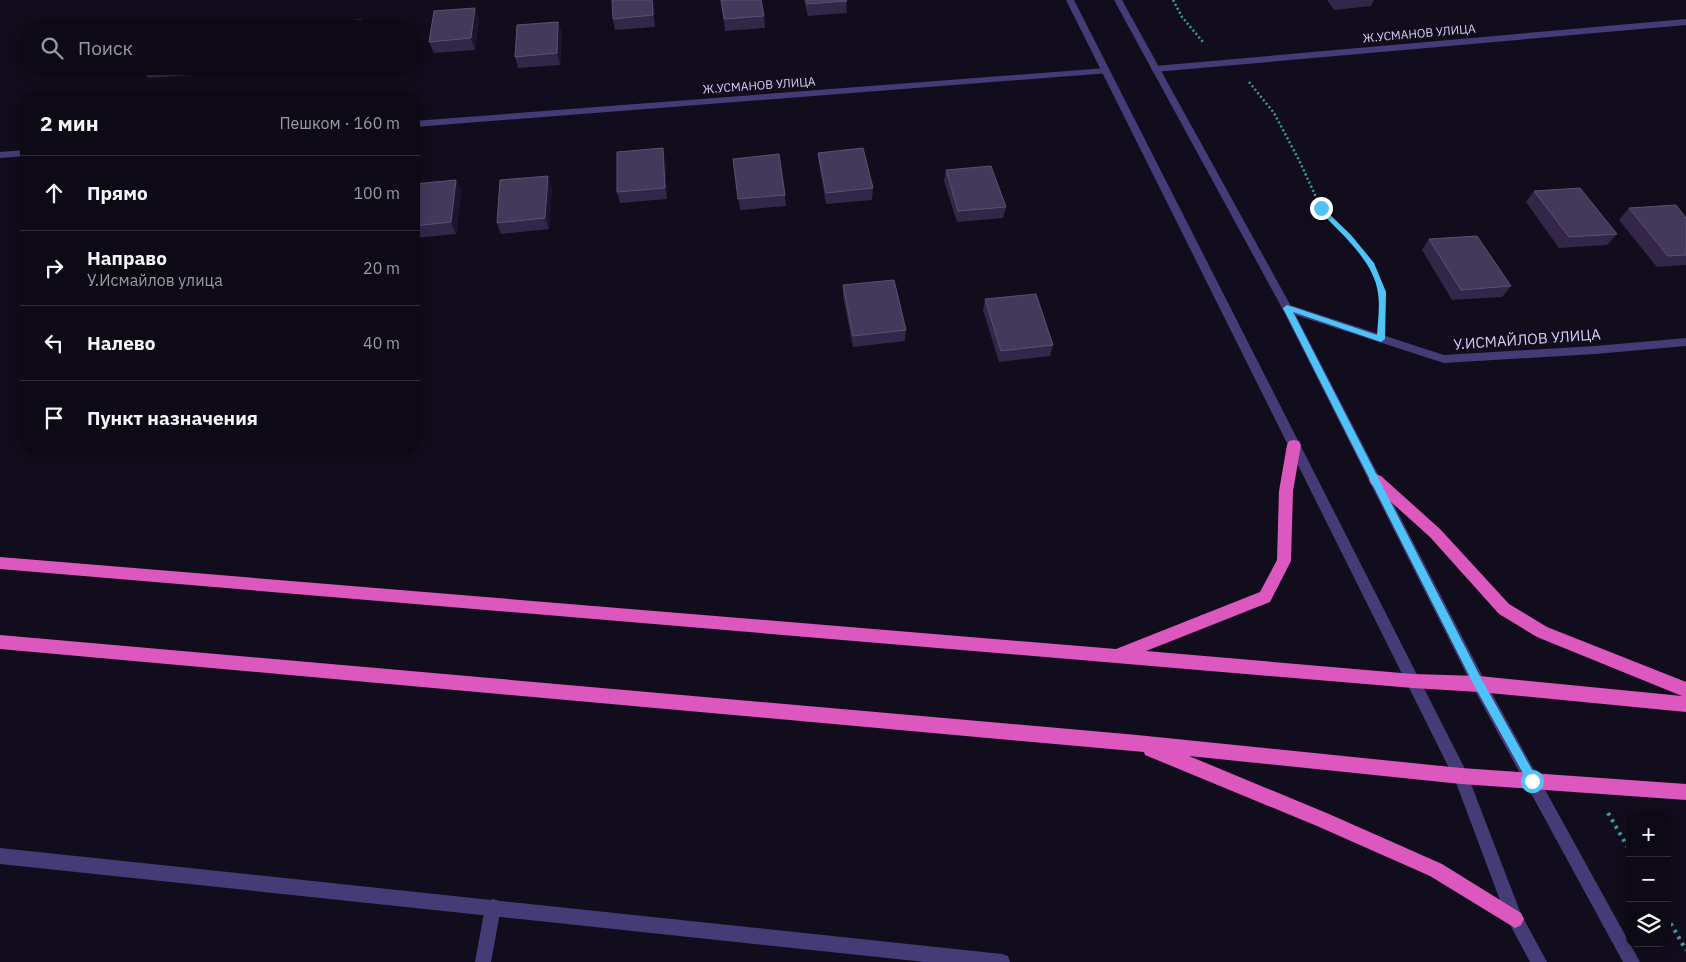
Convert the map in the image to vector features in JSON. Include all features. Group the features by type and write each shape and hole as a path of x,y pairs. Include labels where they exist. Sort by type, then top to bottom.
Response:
{"highway":[{"path":"1115,656 1265,597 1284,561 1286,491 1294,445"},
{"path":"1376,480 1435,532 1504,609 1542,632 1686,690"},
{"path":"0,563 1413,681 1479,684 1686,704"},
{"path":"0,642 1137,743 1461,776 1686,792"},
{"path":"1137,743 1323,820 1436,870 1515,919"}],"street":[{"path":"1070,0 1461,776 1515,919 1539,962"},
{"path":"1118,0 1154,69 1287,308 1479,684 1632,962"},
{"name":"Ж.УСМАНОВ УЛИЦА","path":"1154,69 1686,22"},
{"name":"Ж.УСМАНОВ УЛИЦА","path":"420,124 1106,71"},
{"path":"0,155 20,153"},
{"name":"У.ИСМАЙЛОВ УЛИЦА","path":"1287,308 1444,359 1595,350 1686,342"},
{"path":"0,856 1002,962"},
{"path":"483,962 494,907"}],"path":[{"path":"1173,0 1182,17 1199,38 1246,79 1274,113 1321,208 1371,263 1382,292 1381,339"},
{"path":"1592,785 1626,845"},
{"path":"1671,924 1686,950"}],"building":[{"path":"612,0 652,0 653,15 613,19"},
{"path":"721,0 761,0 764,16 724,19"},
{"path":"806,0 846,0 847,1 807,4"},
{"path":"475,8 471,38 429,42 434,11"},
{"path":"558,22 557,53 515,57 517,25"},
{"path":"663,148 665,188 617,192 617,152"},
{"path":"863,148 873,188 826,193 818,153"},
{"path":"779,154 785,195 738,199 733,159"},
{"path":"991,166 1006,207 958,211 946,170"},
{"path":"548,176 545,218 497,223 500,180"},
{"path":"456,180 451,222 420,225 420,183"},
{"path":"1580,188 1617,234 1569,237 1534,191"},
{"path":"1676,205 1686,218 1686,255 1668,256 1629,208"},
{"path":"1477,236 1511,286 1461,290 1429,239"},
{"path":"894,280 906,330 853,336 843,285"},
{"path":"1036,294 1053,345 1001,351 985,299"}],"route":[{"path":"1321,208 1371,263 1382,292 1381,339 1287,308 1479,684 1532,781"}]}
